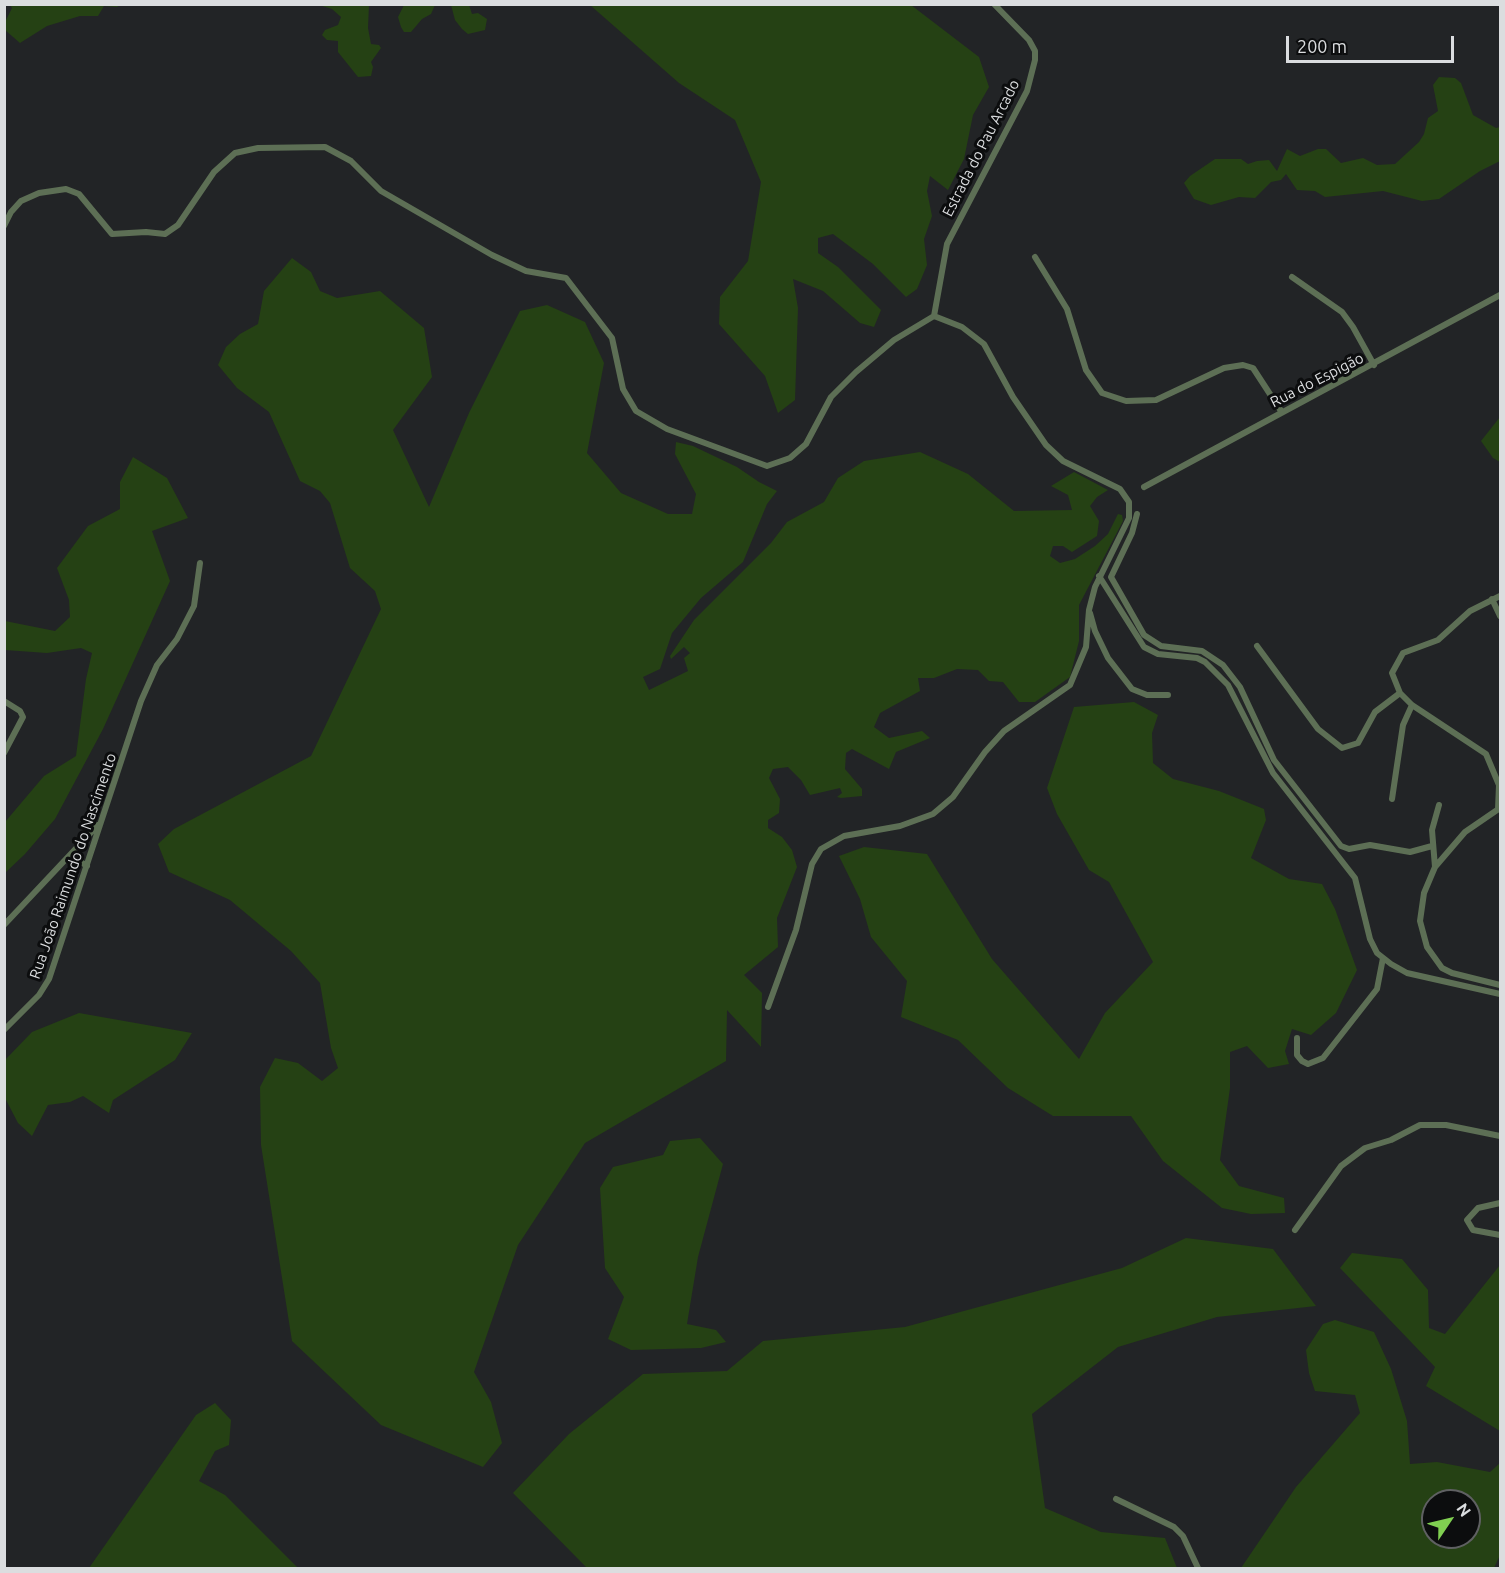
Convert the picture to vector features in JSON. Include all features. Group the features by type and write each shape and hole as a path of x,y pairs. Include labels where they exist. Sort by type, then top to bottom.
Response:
{"street":[{"name":"Estrada do Pau Arcado","path":"934,316 947,243 1027,91 1035,60 1035,51 1029,40 994,4"},
{"path":"4,226 11,212 30,196 66,189 79,194 112,234 146,232 165,234 178,225 213,172 235,153 258,148 325,147 351,161 381,191 482,249 526,271 566,278 612,338 623,389 636,411 667,429 767,466 790,458 806,444 823,408 843,383 894,340 934,316 962,327 984,344 1013,397 1041,439 1057,457 1115,486 1125,495 1129,506 1129,518 1100,576 1090,603 1086,647 1070,685 999,736 946,804 933,814 878,832 844,836 828,844 816,856 789,953 768,1007"},
{"path":"1035,257 1066,309 1086,370 1102,393 1126,401 1156,400 1224,368 1243,365 1253,369 1281,411"},
{"path":"1292,277 1342,312 1374,365"},
{"name":"Rua do Espigão","path":"1144,487 1281,411 1374,365 1500,295"},
{"path":"1137,514 1132,533 1111,578 1144,634 1161,646 1202,651 1223,665 1240,687 1274,760 1341,846 1349,849 1370,845 1410,852 1432,846"},
{"name":"Rua João Raimundo do Nascimento","path":"4,1030 39,995 49,979 150,678 177,639 194,606 200,563"},
{"path":"1100,576 1144,647 1158,654 1197,658 1205,662 1228,685 1273,773 1355,878 1370,939 1383,958 1397,969 1418,976 1500,994"},
{"path":"1500,596 1470,611 1438,640 1403,653 1393,668 1392,678 1400,693 1412,705 1486,754 1499,785 1499,809 1465,832 1436,867 1424,893 1420,921 1431,954 1442,968 1452,973 1500,986"},
{"path":"1492,599 1500,616"},
{"path":"1090,603 1095,631 1118,672 1132,689 1147,695 1168,695"},
{"path":"1257,646 1318,729 1342,748 1358,743 1375,712 1400,693"},
{"path":"4,701 20,711 23,717 4,753"},
{"path":"1392,800 1401,735 1412,705"},
{"path":"1436,867 1432,830 1439,805"},
{"path":"4,926 100,822"},
{"path":"70,855 87,866"},
{"path":"1297,1038 1297,1055 1302,1061 1308,1064 1323,1058 1377,989 1383,958"},
{"path":"1295,1230 1341,1166 1365,1148 1391,1140 1420,1125 1442,1124 1500,1137"},
{"path":"1500,1203 1478,1208 1467,1220 1473,1230 1500,1235"},
{"path":"1116,1499 1174,1527 1183,1536 1198,1569"}],"green space":[{"path":"404,4 435,5 431,14 422,19 411,32 404,32 398,17"},
{"path":"10,5 120,5 117,7 104,6 98,16 80,16 47,26 20,43 5,30 5,22 12,8"},
{"path":"319,5 369,5 368,28 371,44 379,45 381,48 371,62 373,67 371,76 358,77 338,52 338,41 327,40 322,35 325,30 338,25 341,17 332,9"},
{"path":"451,5 469,5 472,14 478,13 487,19 485,30 468,34 455,20"},
{"path":"590,5 911,5 979,57 989,87 973,115 964,159 948,190 930,176 927,191 932,216 924,239 927,265 917,289 906,297 873,264 833,234 818,238 818,253 838,267 881,310 874,327 860,323 823,291 793,279 798,308 795,400 778,413 765,376 719,324 720,297 748,261 761,182 735,120 679,83"},
{"path":"1439,77 1455,78 1461,83 1473,115 1496,128 1500,127 1500,161 1480,171 1439,199 1422,201 1383,191 1325,197 1315,191 1297,190 1286,174 1281,180 1271,182 1255,198 1239,197 1211,205 1194,199 1184,183 1190,176 1215,159 1241,159 1248,164 1269,160 1277,171 1287,149 1300,156 1318,149 1326,149 1341,163 1363,158 1377,165 1395,164 1419,142 1424,134 1428,118 1438,111 1433,85"},
{"path":"292,258 311,272 320,291 337,298 380,291 424,328 432,377 393,430 429,507 469,413 520,311 547,305 585,322 604,363 587,453 621,493 668,514 692,514 696,494 675,454 676,442 693,446 737,467 777,491 767,504 743,562 701,598 672,633 660,669 643,677 649,690 688,671 684,658 690,653 684,647 671,659 670,656 694,620 771,543 787,522 824,502 838,478 864,461 920,452 968,474 1014,511 1072,510 1068,495 1051,486 1074,472 1108,490 1097,497 1090,506 1099,521 1097,536 1072,552 1063,546 1053,546 1050,556 1060,563 1075,559 1095,546 1108,534 1118,514 1122,515 1123,521 1079,605 1079,641 1070,677 1035,702 1019,702 1003,682 989,681 978,670 957,669 934,678 918,678 920,691 880,713 874,727 889,738 922,731 930,738 896,752 889,769 852,749 846,753 845,769 862,789 862,796 837,797 842,793 840,788 810,795 801,780 788,767 773,769 769,778 780,799 779,813 768,820 768,828 782,837 792,850 797,867 777,918 778,947 744,975 762,993 761,1047 727,1010 726,1061 585,1143 518,1245 474,1372 491,1402 502,1443 483,1467 381,1425 292,1341 261,1145 260,1087 275,1058 298,1063 322,1081 338,1068 331,1048 320,983 291,951 230,900 169,872 158,844 174,829 311,756 381,609 375,591 350,568 330,503 320,491 300,481 269,412 237,388 218,365 226,347 240,334 258,324 264,291"},
{"path":"1500,417 1500,462 1493,458 1481,441"},
{"path":"133,457 167,478 188,518 152,531 170,581 103,729 55,819 5,873 5,822 44,776 76,756 86,679 92,653 81,648 47,653 5,650 5,621 55,631 70,617 69,600 57,568 88,526 120,509 120,482"},
{"path":"1134,702 1158,715 1152,733 1153,763 1173,779 1219,791 1264,809 1266,820 1251,858 1289,879 1322,884 1335,909 1357,970 1336,1013 1311,1035 1292,1029 1285,1051 1289,1064 1268,1068 1247,1046 1230,1052 1230,1088 1220,1160 1239,1186 1284,1198 1285,1213 1251,1214 1222,1208 1163,1161 1131,1116 1053,1116 1008,1088 958,1040 901,1017 907,981 871,937 860,899 839,856 864,847 927,854 992,959 1079,1059 1105,1013 1153,962 1109,882 1089,870 1057,814 1047,788 1074,707"},
{"path":"79,1013 192,1033 175,1060 113,1100 109,1113 83,1096 70,1102 48,1105 32,1136 18,1123 5,1098 5,1060 32,1032"},
{"path":"700,1138 723,1164 698,1257 687,1324 716,1330 726,1342 701,1348 631,1350 608,1339 624,1297 605,1268 600,1188 613,1167 663,1155 670,1141"},
{"path":"1186,1238 1273,1249 1316,1306 1217,1317 1118,1347 1032,1414 1045,1508 1101,1532 1165,1538 1177,1568 587,1568 513,1493 569,1434 643,1374 727,1371 763,1341 905,1327 1122,1268"},
{"path":"1352,1253 1402,1259 1428,1290 1429,1328 1445,1334 1500,1265 1500,1431 1426,1386 1435,1367 1340,1268"},
{"path":"1335,1320 1374,1332 1391,1369 1407,1421 1410,1464 1437,1462 1490,1472 1500,1463 1500,1555 1494,1568 1241,1568 1296,1487 1360,1413 1355,1395 1315,1391 1309,1373 1306,1350 1323,1324"},
{"path":"215,1403 231,1420 229,1445 215,1451 199,1481 225,1495 298,1568 89,1568 196,1415"}]}
